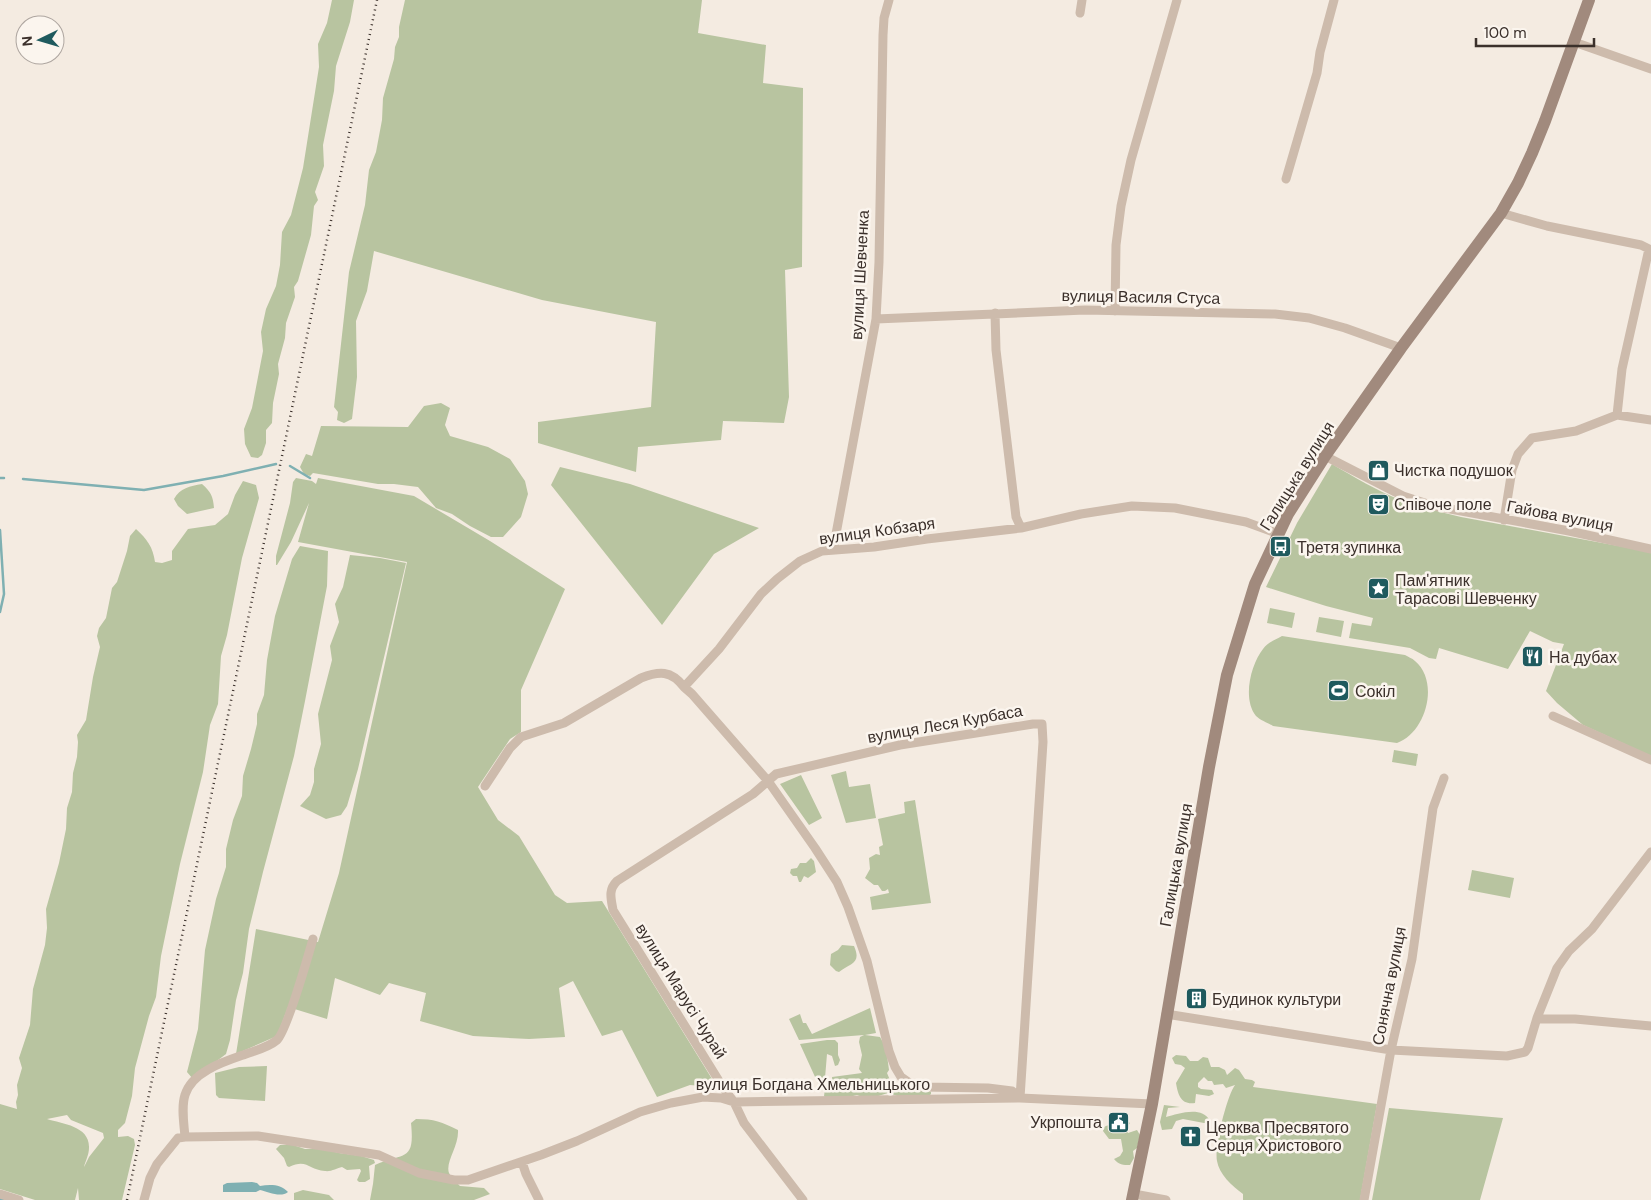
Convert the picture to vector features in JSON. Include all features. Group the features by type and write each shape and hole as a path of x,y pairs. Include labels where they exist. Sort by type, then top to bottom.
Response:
{"street":[{"name":"вулиця Шевченка","path":"833,550 876,319 879,262 883,42 884,18 889,0"},
{"path":"1080,13 1082,0"},
{"path":"1115,310 1116,245 1121,206 1131,160 1177,0"},
{"path":"1286,179 1316,73 1334,0"},
{"name":"Галицька вулиця","path":"1133,1197 1152,1104 1209,767 1227,675 1246,608 1255,584 1288,514 1325,456 1401,348 1501,213 1532,154 1589,0"},
{"path":"1574,42 1651,69"},
{"path":"1501,213 1547,226 1642,245 1649,249 1622,369 1617,415"},
{"name":"вулиця Василя Стуса","path":"876,319 1085,310 1275,314 1309,318 1345,328 1401,348"},
{"path":"995,313 996,350 1016,517 1021,528"},
{"path":"1504,520 1512,470 1518,454 1532,438 1576,431 1607,421 1617,415 1651,420"},
{"name":"Гайова вулиця","path":"1325,456 1403,496 1434,506 1570,531 1651,549"},
{"name":"вулиця Кобзаря","path":"684,686 719,649 761,594 800,561 822,551 874,547 1021,528 1081,514 1132,506 1175,508 1246,522 1279,534"},
{"path":"485,786 500,761 520,737 564,722 651,674 664,673 677,678 768,781 837,882 867,961 889,1051 901,1078 911,1084 922,1087 988,1088 1012,1091 1020,1098"},
{"path":"1553,716 1651,760"},
{"name":"вулиця Леся Курбаса","path":"610,892 612,886 617,881 753,794 776,774 900,745 1042,724 1043,742 1020,1098"},
{"name":"Сонячна вулиця","path":"1364,1200 1374,1155 1391,1050 1412,959 1433,808 1444,778"},
{"path":"1166,1014 1391,1050 1507,1056 1525,1052 1557,968 1568,951 1592,929 1651,852"},
{"name":"вулиця Марусі Чурай","path":"610,892 613,910 724,1089 734,1102 744,1122 803,1200"},
{"path":"144,1200 150,1178 157,1164 178,1138 185,1137 185,1095 188,1088 208,1069 279,1039 313,939"},
{"path":"1537,1019 1575,1019 1651,1026"},
{"name":"вулиця Богдана Хмельницького","path":"185,1137 258,1136 379,1155 419,1173 454,1180 468,1180 577,1141 640,1112 671,1103 703,1097 721,1098 734,1102 1020,1098 1152,1104"},
{"path":"522,1162 539,1200"},
{"path":"0,1194 19,1200"},
{"path":"1133,1197 1166,1200"}],"green space":[{"path":"332,0 354,0 350,22 336,66 334,91 323,145 324,166 315,192 318,200 314,206 311,235 298,281 294,287 295,297 286,323 285,338 278,364 279,374 273,403 272,423 266,430 266,443 262,455 258,458 251,457 245,444 244,429 252,408 263,351 261,332 266,309 276,286 280,265 282,232 291,215 303,168 319,67 318,44 327,23"},
{"path":"405,0 702,0 698,33 766,45 763,83 803,88 802,267 785,270 789,397 784,423 723,421 721,440 638,447 636,472 538,443 538,422 651,407 656,322 542,300 374,251 367,291 356,321 357,377 352,419 344,423 337,420 338,412 334,407 349,272 365,205 369,170 376,152 382,120 383,98 399,37 399,27"},
{"path":"441,403 450,408 445,425 450,436 488,447 510,459 525,481 528,494 521,517 503,537 491,537 452,514 436,508 418,487 378,484 313,473 310,476 304,474 300,467 306,454 312,456 321,426 408,427 424,406"},
{"path":"1332,464 1383,492 1401,500 1431,509 1461,517 1651,552 1651,756 1583,725 1546,691 1564,644 1553,642 1530,631 1508,669 1439,648 1436,659 1429,658 1410,648 1349,638 1352,623 1371,626 1373,618 1326,606 1266,587 1297,523"},
{"path":"560,467 630,484 759,528 714,554 662,625 551,485"},
{"path":"296,478 312,481 316,484 318,478 414,496 490,541 565,589 521,690 521,732 510,739 478,787 498,820 519,836 555,895 567,903 602,901 717,1087 690,1085 657,1097 622,1030 602,1036 573,981 559,988 565,1037 529,1039 473,1036 420,1021 426,993 389,983 380,995 335,978 327,1019 288,1007 277,1036 236,1054 256,929 318,942 339,873 407,562 298,542 309,503 291,542 276,565 276,556 290,503 293,482"},
{"path":"243,481 256,485 259,498 242,558 221,656 218,704 210,725 203,772 180,864 161,956 156,997 135,1068 132,1096 125,1123 118,1130 118,1137 128,1136 134,1139 135,1145 122,1200 79,1200 78,1188 75,1200 35,1200 0,1189 0,1104 17,1109 17,1085 22,1068 19,1058 30,1025 33,989 45,945 47,928 46,909 66,829 67,808 72,792 73,773 77,757 77,735 86,720 100,647 97,636 99,628 106,618 112,588 117,582 130,536 136,529 149,544 155,562 162,563 172,560 172,551 188,529 215,525 228,514","holes":["67,1115 71,1120 103,1133 104,1138 89,1157 84,1167 89,1148 85,1135 74,1127 47,1119"]},
{"path":"202,484 211,495 214,508 187,514 178,506 174,499 176,495 189,487"},
{"path":"300,546 328,551 327,586 294,756 249,929 243,973 226,1054 193,1079 187,1072 198,1029 205,950 216,899 226,867 226,849 233,820 242,796 243,776 257,724 257,714 264,695 267,660 275,616 292,559"},
{"path":"350,555 406,563 358,769 347,806 341,815 326,819 300,806 310,795 314,782 314,769 321,744 318,714 332,660 330,646 339,622 335,604 343,587"},
{"path":"1270,608 1295,613 1292,628 1267,623"},
{"path":"1319,617 1344,621 1341,637 1316,632"},
{"name":"Сокіл","path":"1282,636 1405,655 1413,659 1423,670 1427,681 1428,694 1422,718 1416,729 1397,743 1273,726 1260,719 1252,709 1250,700 1249,691 1252,672 1259,655 1265,647"},
{"path":"1394,750 1418,754 1416,766 1392,762"},
{"path":"846,771 849,787 870,784 876,818 846,823 831,775"},
{"path":"801,775 822,818 809,825 780,784"},
{"path":"915,800 931,903 872,910 870,897 889,893 888,889 882,891 878,885 874,885 865,878 870,869 869,858 876,854 880,855 879,847 883,845 878,819 905,813 904,802"},
{"path":"811,858 814,861 816,872 808,878 804,876 801,882 799,882 797,876 793,876 790,873 791,869 797,868 800,863 806,863"},
{"path":"1472,870 1514,878 1510,898 1468,890"},
{"path":"842,945 854,946 857,956 854,962 839,972 830,965 831,954"},
{"path":"870,1008 876,1033 865,1035 880,1037 886,1048 889,1070 887,1073 892,1085 881,1087 903,1086 931,1092 927,1098 901,1097 888,1093 875,1097 857,1095 841,1099 826,1098 824,1096 825,1089 833,1090 832,1077 862,1073 859,1069 862,1055 859,1042 860,1037 864,1035 799,1040 789,1019 800,1014 803,1023 806,1023 812,1034"},
{"path":"835,1040 838,1043 840,1060 838,1065 835,1066 832,1056 827,1054 824,1090 821,1090 800,1044"},
{"path":"1176,1055 1186,1056 1190,1061 1198,1061 1203,1057 1208,1058 1211,1067 1219,1067 1225,1070 1227,1075 1235,1068 1239,1070 1245,1079 1255,1082 1253,1087 1377,1104 1360,1200 1243,1200 1243,1194 1223,1175 1217,1161 1217,1145 1222,1122 1228,1100 1235,1085 1226,1088 1223,1084 1214,1085 1212,1081 1208,1081 1204,1077 1198,1083 1198,1087 1212,1090 1214,1094 1209,1096 1196,1094 1195,1103 1183,1101 1179,1095 1176,1083 1185,1068 1175,1064 1172,1058"},
{"path":"267,1066 265,1101 219,1098 216,1095 215,1073 239,1067"},
{"path":"1164,1105 1180,1107 1168,1108 1166,1117 1196,1112 1206,1116 1210,1121 1204,1123 1183,1119 1176,1121 1172,1129 1162,1130 1160,1122"},
{"path":"1389,1108 1503,1118 1480,1200 1372,1200"},
{"path":"416,1119 438,1122 458,1130 458,1136 449,1164 449,1173 460,1186 484,1188 490,1194 474,1200 370,1200 375,1165 400,1157 409,1150 412,1136 411,1123"},
{"path":"1127,1121 1130,1123 1126,1129 1128,1133 1137,1130 1140,1135 1137,1148 1133,1151 1134,1158 1130,1165 1121,1164 1114,1159 1120,1156 1123,1151 1121,1139 1109,1139 1103,1131 1104,1127"},
{"path":"280,1145 293,1145 305,1149 324,1149 361,1156 374,1160 375,1163 369,1166 370,1179 365,1182 359,1182 357,1180 360,1169 347,1170 342,1167 325,1171 304,1164 289,1167 276,1149"},
{"path":"303,1190 329,1195 334,1200 294,1200 294,1193"}],"water":[{"path":"252,1182 260,1186 279,1186 288,1192 278,1195 260,1190 256,1192 223,1192 223,1185 227,1183"}],"waterway":[{"path":"23,479 144,490 223,476 276,464"},
{"path":"290,466 310,478"},
{"path":"0,530 4,594 0,612"}],"railway":[{"path":"127,1200 377,0"}],"place":[{"name":"Чистка подушок","path":"1378,470"},
{"name":"Співоче поле","path":"1378,504"},
{"name":"Третя зупинка","path":"1281,547"},
{"name":"Пам'ятник Тарасові Шевченку","path":"1379,589"},
{"name":"На дубах","path":"1533,657"},
{"name":"Сокіл","path":"1339,691"},
{"name":"Будинок культури","path":"1196,999"},
{"name":"Укрпошта","path":"1118,1122"},
{"name":"Церква Пресвятого Серця Христового","path":"1190,1136"}]}
